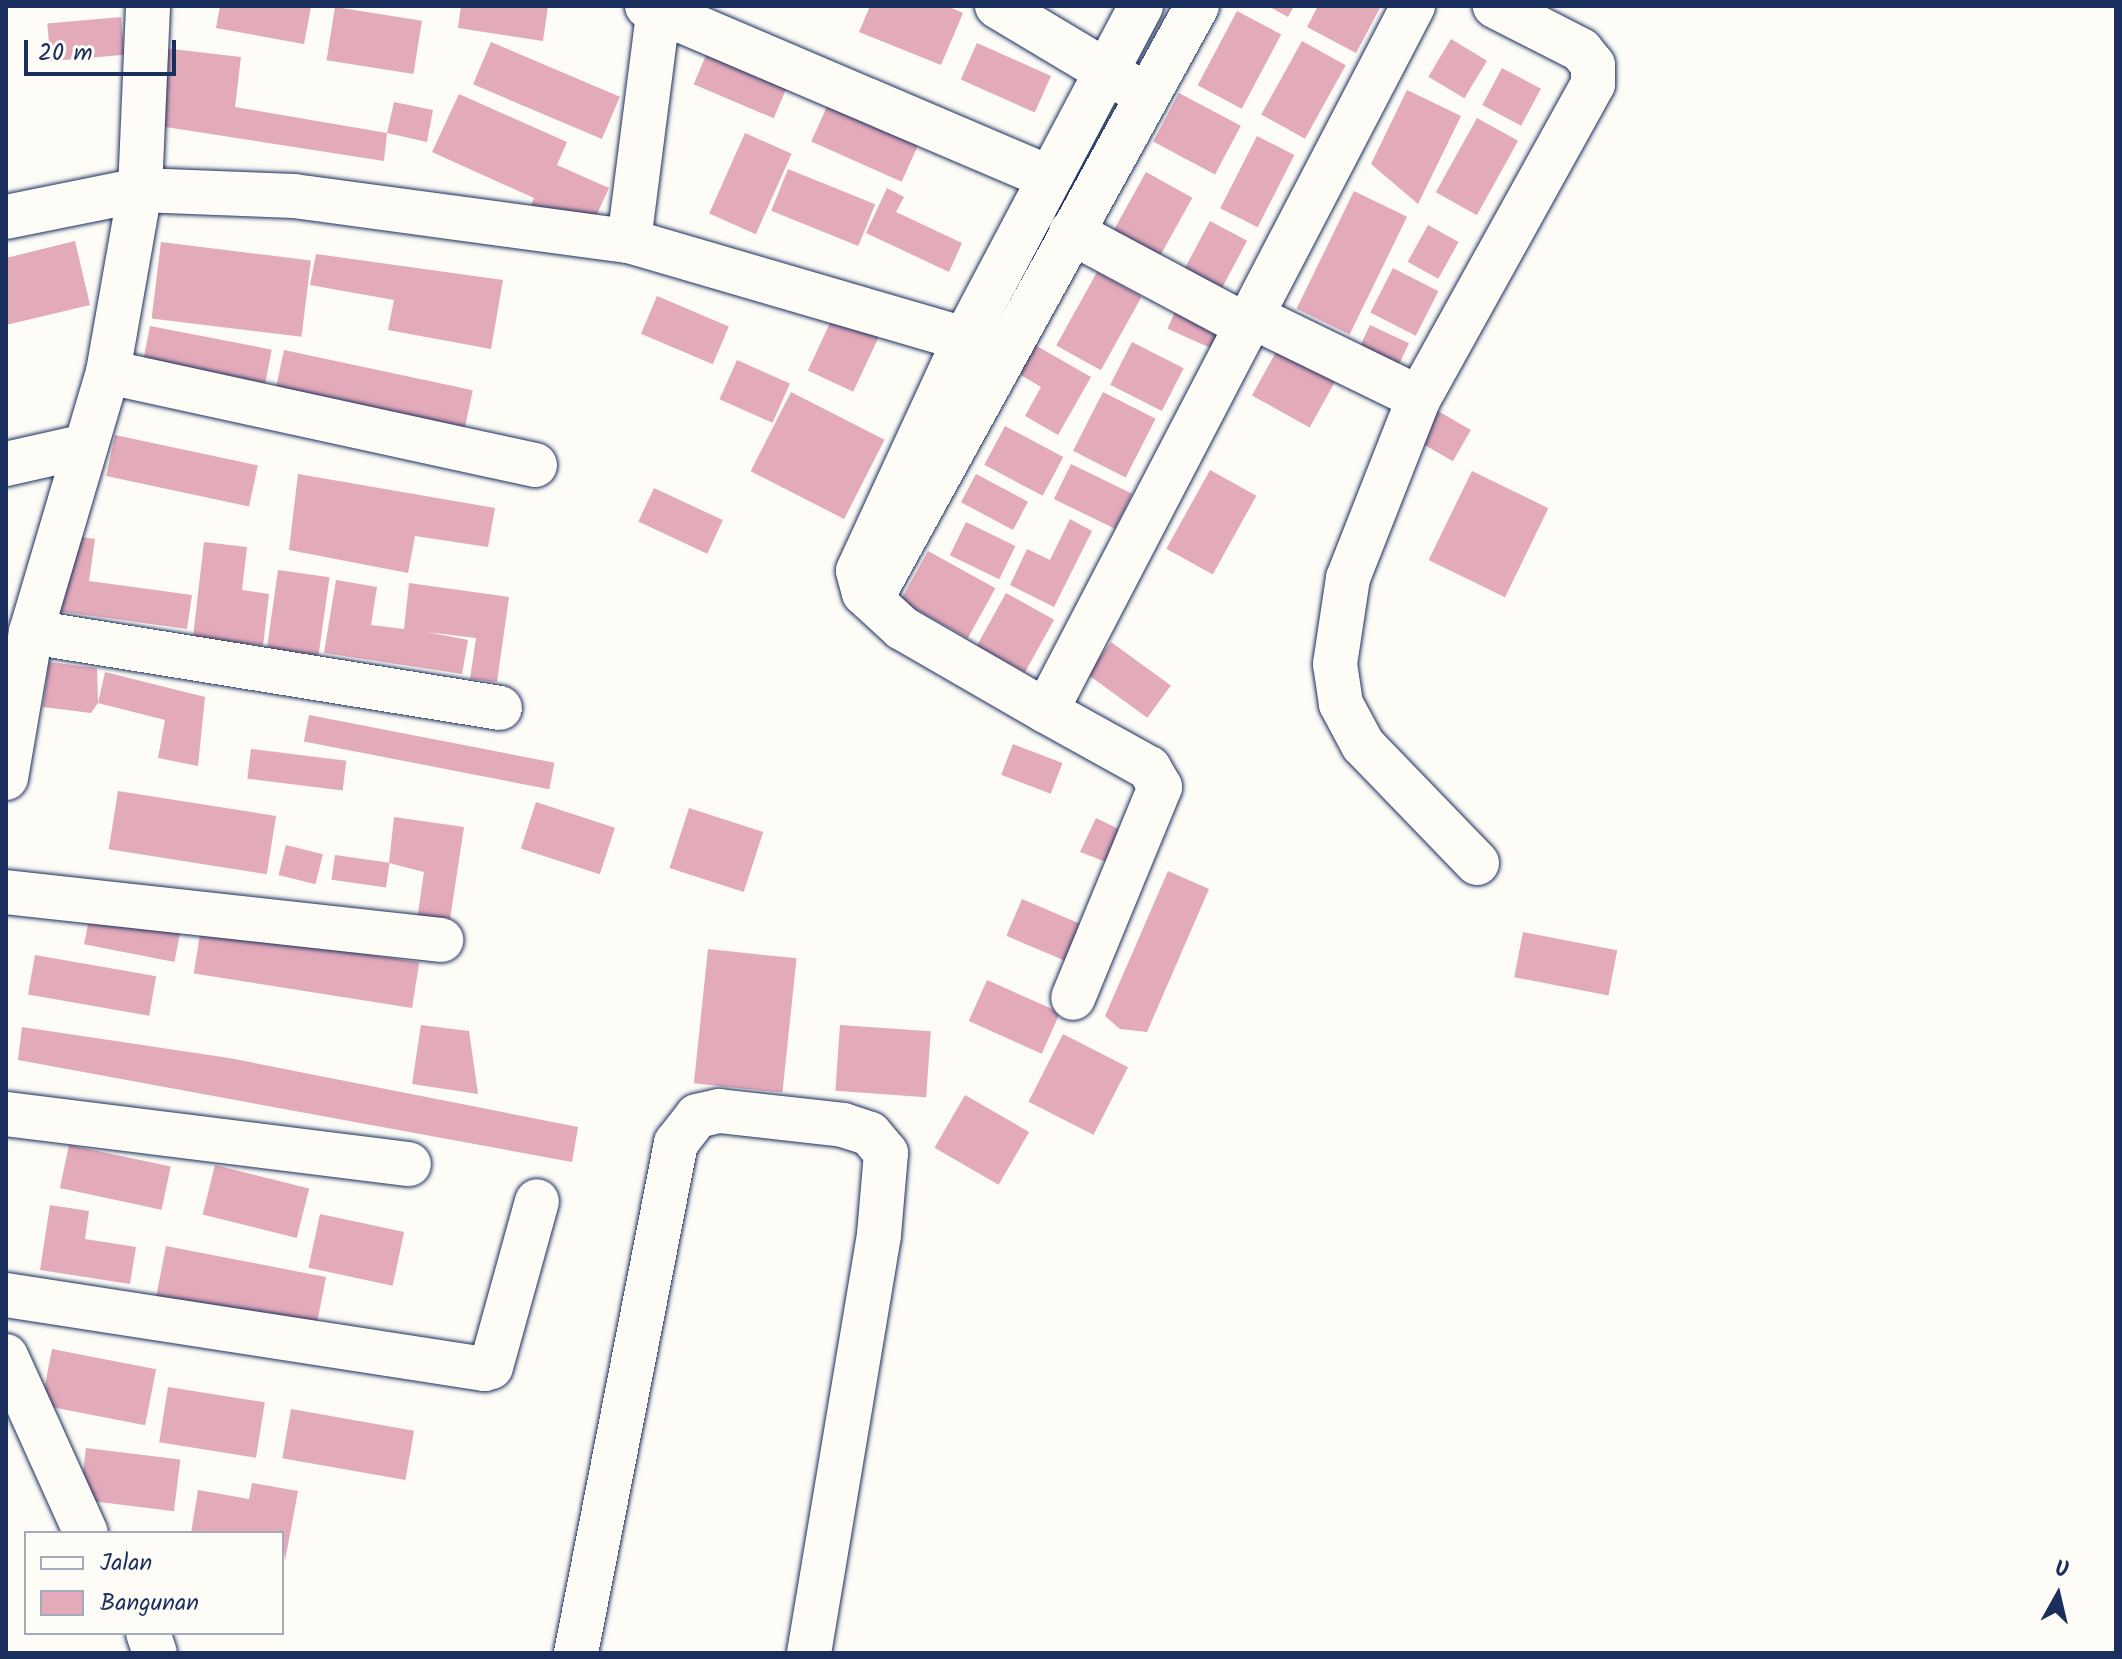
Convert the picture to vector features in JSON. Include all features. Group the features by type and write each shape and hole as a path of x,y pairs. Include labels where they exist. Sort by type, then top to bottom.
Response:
{"street":[{"path":"6,778 11,705 108,372 140,190 148,6"},
{"path":"997,6 1146,94"},
{"path":"1073,998 1160,787 1149,768 915,637 871,599 859,583 860,559 965,339 1047,177 1141,6"},
{"path":"871,599 1197,6"},
{"path":"1046,711 1413,6"},
{"path":"1477,863 1363,745 1336,688 1337,635 1348,578 1419,398 1593,84 1593,65 1581,50 1495,6"},
{"path":"629,241 655,7 1047,177"},
{"path":"6,217 140,190 294,196 629,241 965,339"},
{"path":"1071,232 1247,320 1419,398"},
{"path":"108,372 535,465"},
{"path":"6,464 86,446"},
{"path":"31,632 500,708"},
{"path":"6,892 441,940"},
{"path":"576,1653 676,1143 697,1116 719,1111 843,1125 870,1134 886,1153 879,1235 809,1653"},
{"path":"6,1114 409,1164"},
{"path":"6,1295 484,1369 491,1367 537,1201"},
{"path":"6,1356 85,1531"}],"building":[{"path":"220,6 311,7 304,44 216,28"},
{"path":"461,6 548,6 543,41 458,28"},
{"path":"870,6 947,6 963,13 941,65 859,32"},
{"path":"1268,6 1294,6 1288,17"},
{"path":"1318,6 1381,6 1356,53 1307,27"},
{"path":"335,7 422,21 413,74 327,60"},
{"path":"1237,11 1281,34 1242,109 1198,85"},
{"path":"121,17 124,55 51,61 47,23"},
{"path":"1451,39 1487,61 1464,98 1428,77"},
{"path":"712,41 792,75 774,118 694,84"},
{"path":"1302,41 1346,65 1305,139 1261,114"},
{"path":"491,42 620,97 602,139 473,84"},
{"path":"977,43 1051,76 1035,112 961,80"},
{"path":"155,47 241,57 235,107 387,133 384,161 146,124"},
{"path":"1502,68 1541,89 1521,126 1482,105"},
{"path":"1407,90 1461,116 1418,204 1371,164"},
{"path":"1179,93 1241,126 1215,174 1153,142"},
{"path":"459,94 567,142 557,165 609,188 592,225 552,208 544,226 526,218 534,198 432,152"},
{"path":"832,95 922,135 902,182 811,142"},
{"path":"394,102 433,110 427,142 387,133"},
{"path":"1477,118 1518,141 1477,215 1436,192"},
{"path":"745,133 792,154 756,234 709,213"},
{"path":"1257,136 1294,155 1258,227 1220,208"},
{"path":"788,169 875,204 858,246 771,211"},
{"path":"1146,172 1192,198 1158,259 1112,233"},
{"path":"887,188 904,197 896,212 962,243 949,272 866,233"},
{"path":"1354,191 1407,217 1350,335 1297,309"},
{"path":"1210,221 1247,241 1220,291 1183,271"},
{"path":"1428,225 1459,242 1438,279 1408,262"},
{"path":"75,241 90,305 6,325 6,258"},
{"path":"161,242 311,260 301,337 152,318"},
{"path":"316,254 503,280 491,349 388,330 394,300 310,285"},
{"path":"1393,268 1438,291 1416,336 1370,313"},
{"path":"1097,272 1142,297 1101,370 1056,345"},
{"path":"657,296 729,326 713,364 641,334"},
{"path":"1178,305 1225,326 1214,349 1167,329"},
{"path":"837,308 882,329 853,392 808,371"},
{"path":"1370,325 1409,343 1396,371 1357,353"},
{"path":"150,326 272,350 264,390 142,366"},
{"path":"1132,342 1184,368 1162,411 1110,385"},
{"path":"1281,343 1339,375 1310,427 1252,395"},
{"path":"1035,345 1091,377 1058,435 1025,416 1041,387 1019,374"},
{"path":"284,350 473,390 464,433 275,393"},
{"path":"737,360 790,384 772,423 720,399"},
{"path":"791,392 885,440 844,519 751,471"},
{"path":"1103,392 1156,419 1126,478 1073,451"},
{"path":"1438,411 1471,430 1453,461 1420,442"},
{"path":"1005,426 1063,457 1043,496 984,465"},
{"path":"115,435 258,465 249,506 106,476"},
{"path":"1071,464 1132,494 1115,529 1054,499"},
{"path":"1210,470 1256,496 1213,574 1166,549"},
{"path":"1472,471 1548,508 1505,597 1429,560"},
{"path":"298,474 495,508 488,547 415,536 408,573 289,550"},
{"path":"976,474 1028,502 1013,530 961,502"},
{"path":"654,488 723,520 707,554 638,522"},
{"path":"1070,519 1092,531 1054,607 1010,585 1027,549 1050,560"},
{"path":"966,522 1015,546 999,579 950,555"},
{"path":"68,535 95,539 89,581 192,595 187,629 57,611"},
{"path":"204,542 247,547 242,590 269,594 263,646 193,637"},
{"path":"928,551 995,588 968,638 900,601"},
{"path":"278,570 329,577 318,655 267,648"},
{"path":"336,580 377,587 371,625 404,629 409,583 509,597 497,682 470,679 476,638 427,632 468,640 462,674 324,653"},
{"path":"1006,593 1054,620 1025,672 977,645"},
{"path":"1111,642 1171,685 1147,718 1087,674"},
{"path":"49,662 97,668 98,703 91,713 43,707"},
{"path":"105,672 205,697 198,766 158,758 165,720 98,703"},
{"path":"309,715 554,763 549,789 304,742"},
{"path":"1013,744 1062,763 1051,794 1001,775"},
{"path":"251,749 346,761 343,790 247,779"},
{"path":"118,791 276,816 267,874 109,849"},
{"path":"536,802 615,828 600,874 521,849"},
{"path":"689,808 763,832 744,892 670,868"},
{"path":"394,817 464,827 449,926 417,920 424,872 389,863"},
{"path":"1096,818 1131,835 1114,865 1080,852"},
{"path":"286,845 323,854 315,884 279,875"},
{"path":"335,855 389,863 386,887 332,880"},
{"path":"1168,871 1209,889 1147,1032 1120,1029 1105,1016"},
{"path":"1022,899 1082,924 1066,961 1006,936"},
{"path":"91,909 181,927 174,962 84,944"},
{"path":"201,928 419,963 412,1008 194,973"},
{"path":"1523,932 1617,950 1608,995 1514,977"},
{"path":"708,949 797,958 782,1093 694,1083"},
{"path":"35,955 156,976 149,1016 28,994"},
{"path":"987,980 1060,1013 1042,1054 969,1021"},
{"path":"421,1025 469,1031 478,1094 412,1084"},
{"path":"840,1025 931,1031 926,1097 835,1091"},
{"path":"22,1027 229,1058 578,1127 572,1162 18,1060"},
{"path":"1063,1034 1128,1067 1094,1135 1028,1102"},
{"path":"965,1095 1029,1132 999,1185 934,1148"},
{"path":"69,1145 171,1167 162,1210 60,1188"},
{"path":"215,1165 309,1188 297,1238 203,1214"},
{"path":"50,1205 89,1211 85,1239 136,1247 130,1284 40,1270"},
{"path":"320,1214 404,1232 393,1286 309,1268"},
{"path":"166,1246 326,1277 315,1332 155,1301"},
{"path":"52,1349 156,1369 145,1425 41,1405"},
{"path":"168,1387 265,1402 256,1458 159,1442"},
{"path":"291,1409 414,1431 405,1480 282,1458"},
{"path":"86,1448 180,1460 174,1511 80,1500"},
{"path":"252,1483 298,1491 285,1561 284,1531 191,1531 198,1490 249,1499"}]}
